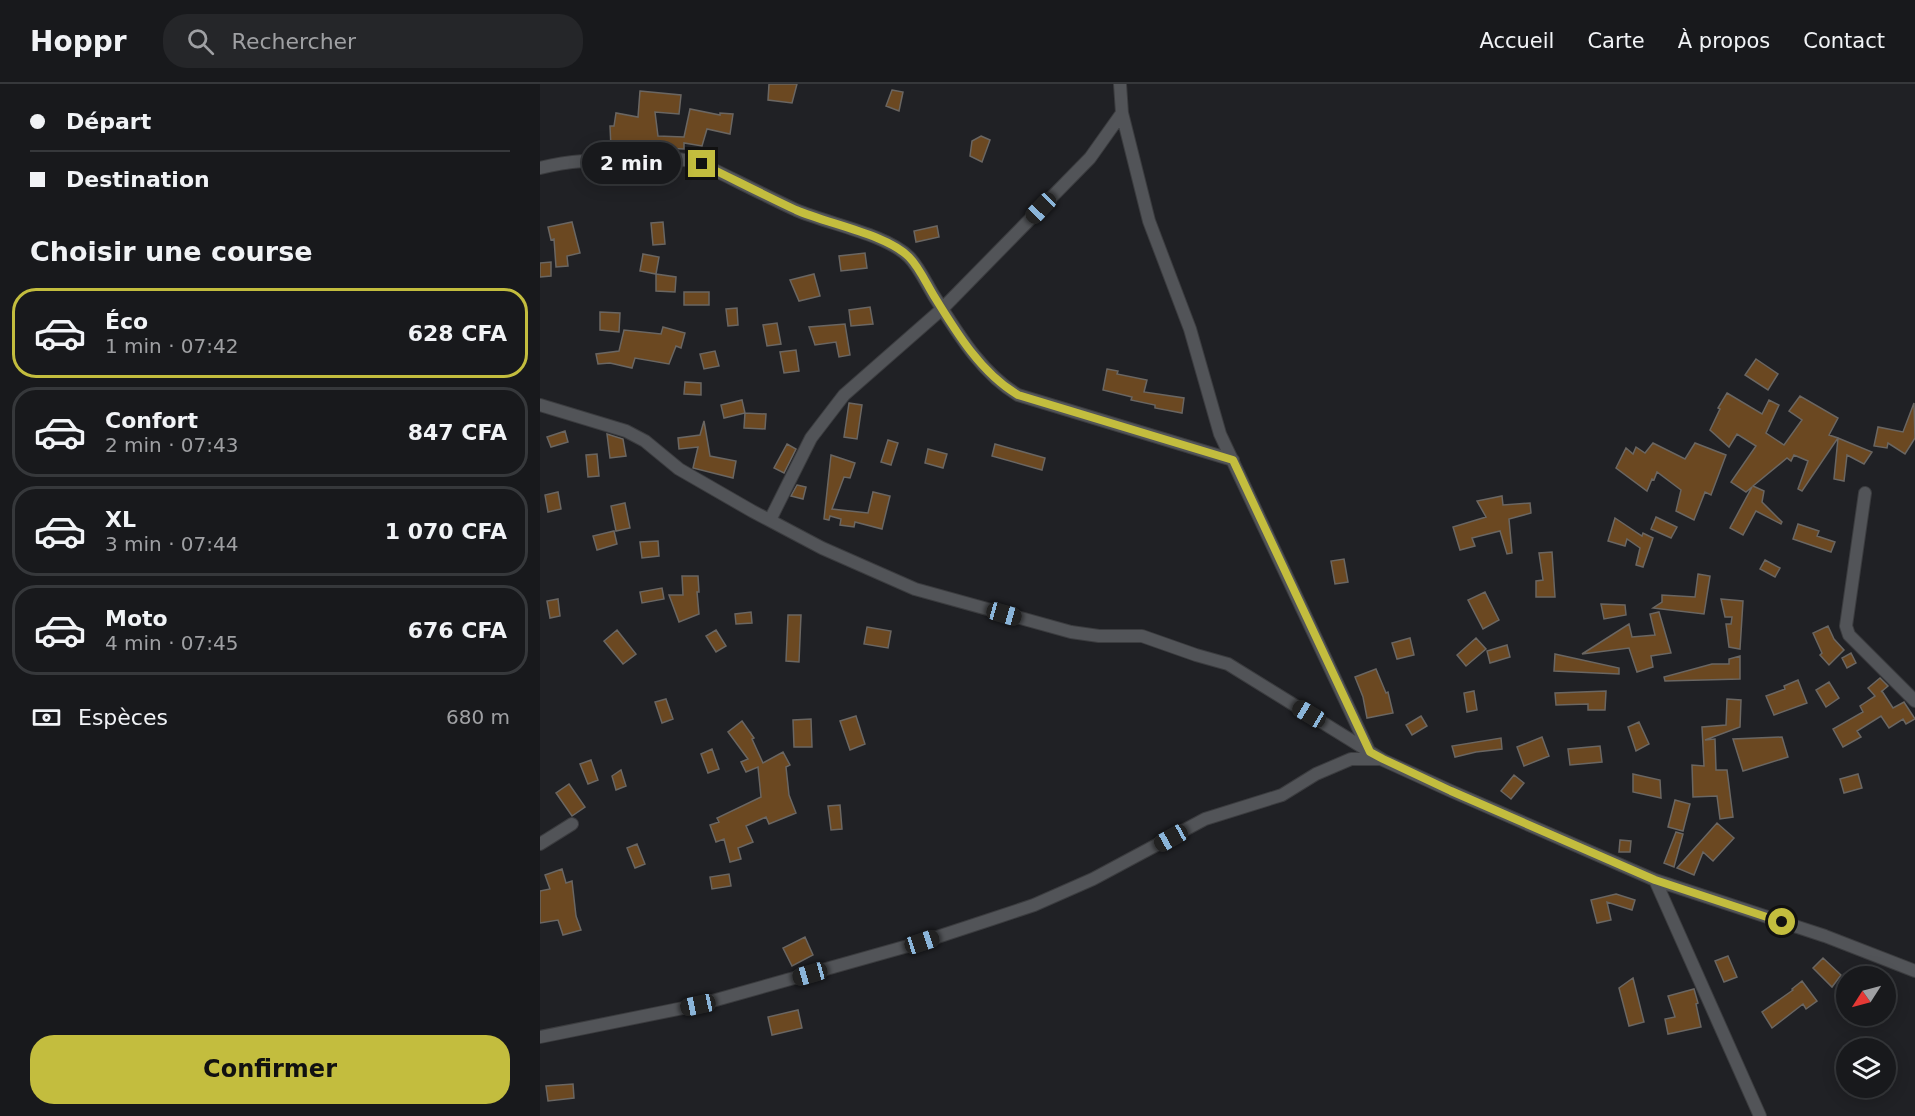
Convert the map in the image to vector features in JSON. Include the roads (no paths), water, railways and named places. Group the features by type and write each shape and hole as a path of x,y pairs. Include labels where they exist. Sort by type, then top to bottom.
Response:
{"street":[{"path":"1120,84 1122,113 1149,221 1190,329 1220,434 1370,752"},
{"path":"770,520 811,438 831,410 844,395 942,309 1090,158 1122,113"},
{"path":"540,168 564,161 603,160 688,159 702,164 797,210 882,240 900,250 911,259 942,309 980,362 1001,385 1018,395 1233,460"},
{"path":"540,405 626,431 645,441 679,469 770,520 822,548 915,589 1071,632 1099,636 1142,636 1227,664 1383,759 1655,880 1825,936 1915,971"},
{"path":"1865,493 1846,626 1850,635 1915,701"},
{"path":"540,1037 698,1005 972,926 1044,901 1136,857 1205,819 1282,795 1316,774 1351,759 1383,759"},
{"path":"540,844 572,824"},
{"path":"1655,880 1760,1116"}]}
